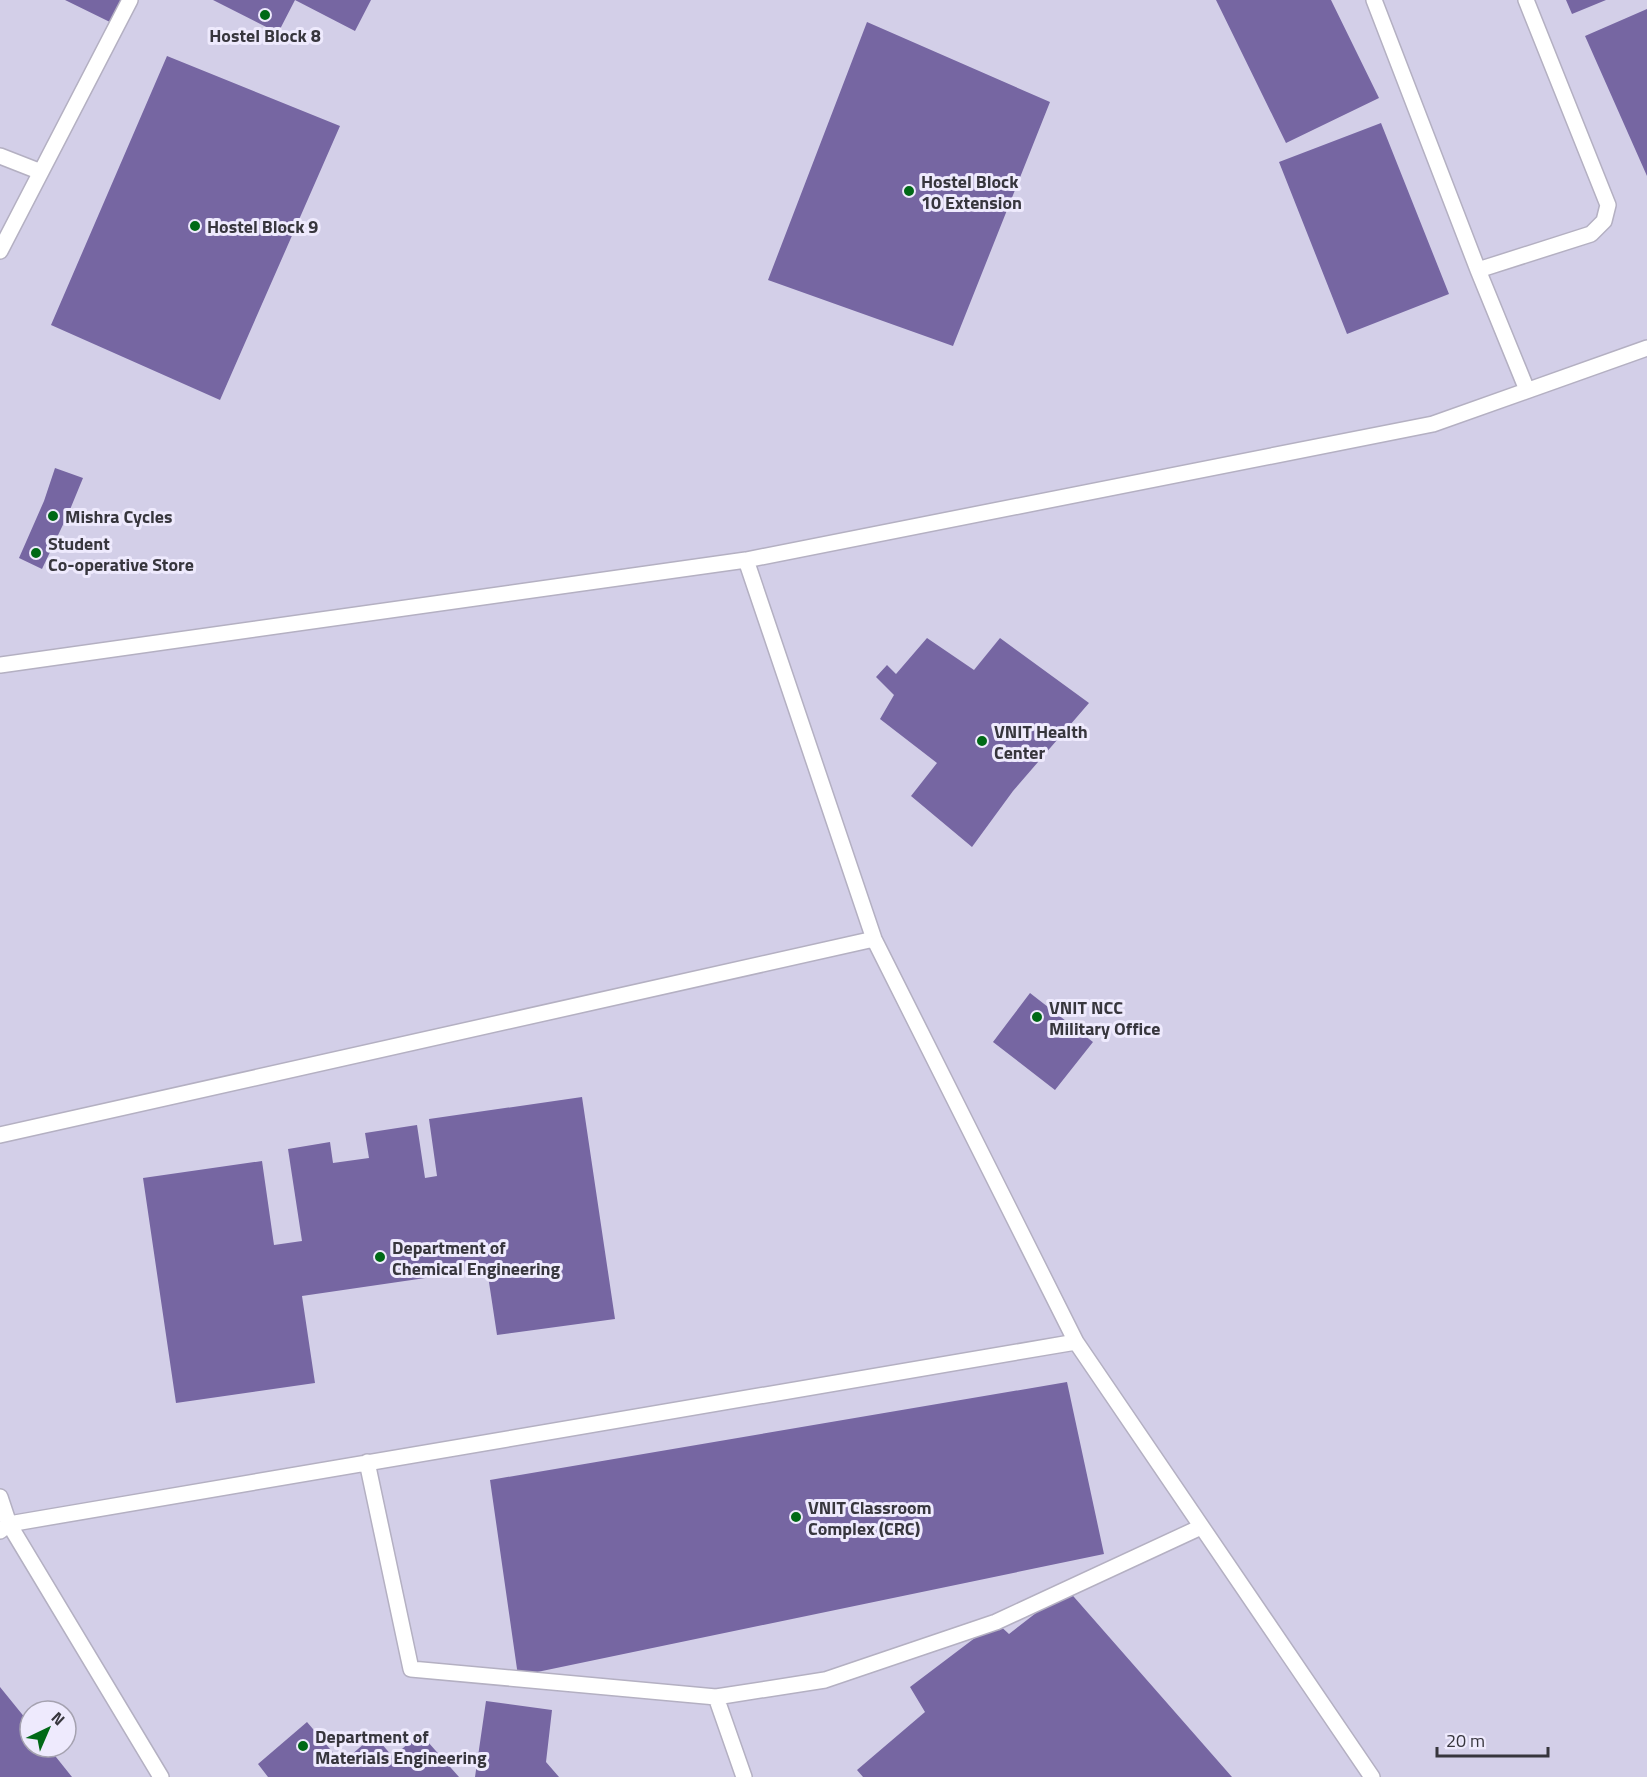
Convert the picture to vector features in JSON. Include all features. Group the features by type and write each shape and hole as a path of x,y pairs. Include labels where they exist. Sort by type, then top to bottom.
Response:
{"lane":[{"path":"0,251 130,0"},
{"path":"1374,0 1527,390"},
{"path":"1478,270 1591,234 1604,221 1608,205 1526,0"},
{"path":"0,156 41,172"},
{"path":"0,665 746,560 1433,424 1647,348"},
{"path":"746,560 874,939 1076,1342 1372,1777"},
{"path":"0,1135 874,939"},
{"path":"4,1527 368,1462 1076,1342"},
{"path":"368,1462 411,1669 716,1697 825,1680 996,1622 1201,1527"},
{"path":"0,1497 4,1527 161,1777"},
{"path":"716,1697 744,1777"}],"shaded area":[{"path":"0,0 1647,0 1647,1777 0,1777"}],"building":[{"path":"65,0 130,0 116,25"},
{"path":"213,0 295,0 278,33"},
{"path":"295,0 371,0 355,31"},
{"path":"1216,0 1331,0 1379,98 1286,143"},
{"path":"1566,0 1606,0 1572,14"},
{"path":"1647,9 1647,176 1585,36"},
{"name":"Hostel Block 10 Extension","path":"867,22 1050,102 953,346 768,280"},
{"name":"Hostel Block 9","path":"167,56 340,126 220,400 51,325"},
{"path":"1381,123 1449,294 1347,334 1279,162"},
{"path":"55,468 83,478 42,569 19,558 44,501"},
{"name":"VNIT Health Center","path":"927,638 974,670 1000,638 1089,703 1013,791 972,847 911,796 937,763 880,719 894,695 876,677 887,665 896,674"},
{"name":"VNIT NCC Military Office","path":"1030,993 1093,1042 1055,1090 993,1042"},
{"name":"Department of Chemical Engineering","path":"582,1097 615,1319 497,1335 487,1269 302,1296 315,1383 176,1403 143,1178 262,1161 274,1245 302,1241 288,1149 330,1142 333,1163 369,1158 365,1133 417,1125 425,1178 437,1176 429,1119"},
{"name":"VNIT Classroom Complex (CRC)","path":"1067,1382 1104,1554 518,1676 490,1480"},
{"path":"1067,1589 1232,1777 863,1777 857,1770 925,1712 910,1687 996,1622 1009,1634"},
{"path":"0,1687 18,1709 18,1759 58,1759 72,1777 0,1777"},
{"name":"Department of Materials Engineering","path":"486,1701 552,1710 546,1762 559,1777 475,1777"},
{"name":"Department of Materials Engineering","path":"307,1722 342,1763 374,1735 393,1757 420,1733 459,1777 268,1777 258,1764"}],"place":[{"name":"Hostel Block 8","path":"265,15"},
{"name":"Hostel Block 10 Extension","path":"909,191"},
{"name":"Hostel Block 9","path":"195,226"},
{"name":"Mishra Cycles","path":"53,516"},
{"name":"Student Co-operative Store","path":"36,553"},
{"name":"VNIT Health Center","path":"982,741"},
{"name":"VNIT NCC Military Office","path":"1037,1017"},
{"name":"Department of Chemical Engineering","path":"380,1257"},
{"name":"VNIT Classroom Complex (CRC)","path":"796,1517"},
{"name":"Department of Materials Engineering","path":"303,1746"}]}
